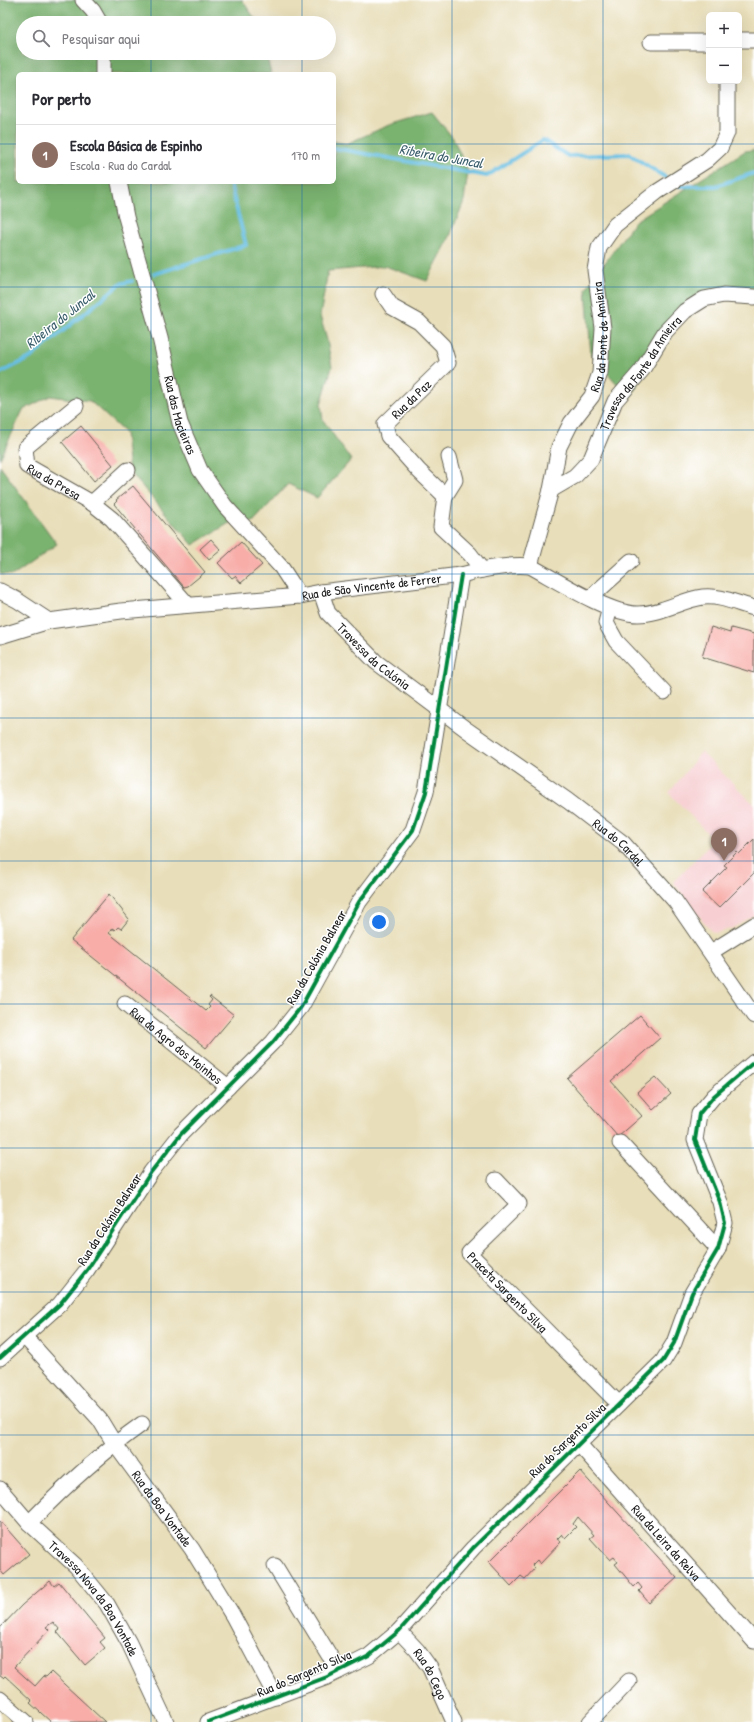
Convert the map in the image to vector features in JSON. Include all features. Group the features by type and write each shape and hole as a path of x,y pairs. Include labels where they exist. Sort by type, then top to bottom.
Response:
{"street":[{"path":"83,0 94,11 96,16"},
{"path":"742,40 754,40"},
{"path":"651,42 706,42"},
{"path":"103,60 103,72"},
{"name":"Rua da Fonte de Amieira","path":"530,566 551,490 559,447 571,423 592,396 600,373 603,328 596,270 599,248 615,225 657,192 707,160 720,148 727,133 727,84"},
{"name":"Rua das Macieiras","path":"119,184 160,338 180,424 200,470 225,506 281,567 300,596"},
{"name":"Rua da Paz","path":"383,294 392,307 419,322 443,346 447,355 448,363 386,424 388,436 419,471 445,496"},
{"name":"Travessa da Fonte da Amieira","path":"551,490 575,476 590,458 614,401 642,370 665,332 685,311 704,299 724,295 754,297"},
{"name":"Rua da Presa","path":"76,406 25,448 27,466 92,503 112,518 188,605"},
{"path":"449,457 455,480 445,496 440,527 470,554 482,570"},
{"name":"Rua da Presa","path":"92,503 128,470"},
{"path":"590,598 631,561"},
{"name":"Rua de São Vincente de Ferrer","path":"0,636 49,621 121,611 300,596 321,592 461,575 482,570 519,565 530,566 610,608 624,612 638,614 654,612 704,597 716,597 754,608"},
{"name":"Rua da Colónia Balnear","path":"0,1358 60,1304 87,1270 151,1172 181,1134 273,1042 301,1007 359,902 413,830 426,792 461,575"},
{"path":"0,592 17,600 49,621"},
{"name":"Travessa da Colónia","path":"321,592 328,613 376,662 440,709"},
{"path":"610,608 606,623 616,641 664,692"},
{"name":"Rua do Cardal","path":"440,709 467,730 568,801 623,843 675,901 754,1016"},
{"path":"711,952 754,925"},
{"name":"Rua do Agro dos Moinhos","path":"125,1004 228,1087"},
{"name":"Rua do Sargento Silva","path":"208,1722 276,1697 339,1671 369,1656 399,1631 473,1548 663,1361 674,1343 692,1293 718,1249 725,1223 720,1202 695,1140 699,1114 714,1096 754,1062"},
{"path":"620,1143 718,1249"},
{"name":"Praceta Sargento Silva","path":"496,1180 519,1204 469,1253 618,1404"},
{"name":"Rua da Boa Vontade","path":"25,1337 100,1420 114,1444 192,1549 233,1616 276,1697"},
{"path":"29,1523 66,1485 114,1444 142,1424"},
{"name":"Rua da Leira da Relva","path":"578,1443 754,1641"},
{"name":"Travessa Nova da Boa Vontade","path":"0,1489 29,1523 76,1566 108,1604 129,1643 166,1722"},
{"path":"275,1566 339,1671"},
{"name":"Rua do Cego","path":"399,1631 417,1650 430,1668 454,1722"},
{"path":"590,1722 629,1681"},
{"path":"0,1699 26,1722"}],"shaded area":[{"path":"701,752 754,804 754,915 733,928 716,933 711,931 705,924 673,882 714,840 669,793"}],"green space":[{"path":"0,0 242,0 253,16 16,16 16,60 268,60 271,72 16,72 16,184 336,184 336,142 346,144 389,125 432,112 453,138 468,172 464,201 448,241 427,281 385,266 328,271 320,316 327,340 332,367 321,404 323,420 351,460 317,498 288,484 253,522 231,522 193,545 129,471 125,433 90,401 50,396 23,410 0,459"},
{"path":"754,150 754,295 698,301 661,344 630,398 591,355 586,289 635,221 745,151"},
{"path":"0,466 57,544 13,575 0,574"}],"building":[{"path":"81,426 113,465 94,481 62,442"},
{"path":"133,486 205,572 188,586 184,587 114,504 117,501 116,500"},
{"path":"211,539 221,550 209,560 200,549"},
{"path":"241,542 262,565 241,583 235,576 232,578 218,563"},
{"path":"711,627 730,633 731,628 754,634 754,673 702,657"},
{"path":"754,839 754,873 719,908 702,892 727,867 724,865 737,852 739,854"},
{"path":"109,894 129,919 121,929 118,927 115,930 112,928 109,933 206,1011 210,1007 208,1005 212,1000 209,997 210,996 234,1015 206,1048 71,940"},
{"path":"640,1015 660,1038 611,1081 642,1116 618,1137 567,1078"},
{"path":"655,1077 671,1094 653,1110 637,1092"},
{"path":"580,1471 677,1578 649,1603 639,1591 642,1588 638,1583 634,1587 615,1564 618,1562 614,1557 610,1560 590,1538 594,1535 578,1517 573,1524 576,1527 565,1538 562,1534 557,1539 561,1542 540,1564 537,1560 532,1565 535,1568 525,1579 521,1576 511,1586 489,1562"},
{"path":"0,1521 29,1554 4,1575 0,1570"},
{"path":"50,1581 54,1586 59,1582 105,1638 100,1642 105,1648 85,1665 57,1632 60,1630 53,1622 46,1627 49,1630 14,1667 35,1686 44,1676 46,1677 51,1672 105,1722 51,1722 30,1703 32,1701 5,1676 3,1678 0,1676 0,1628 22,1605"}],"waterway":[{"name":"Ribeira do Juncal","path":"336,148 487,176 543,140 568,156 629,154 668,179"},
{"name":"Ribeira do Juncal","path":"679,186 716,186 754,173"},
{"name":"Ribeira do Juncal","path":"154,274 246,245 230,184"},
{"name":"Ribeira do Juncal","path":"0,373 30,358 120,284 132,281"}],"cycle path":[{"path":"0,1358 60,1304 87,1270 151,1172 181,1134 273,1042 301,1007 359,902 413,830 426,792 461,575"},
{"path":"208,1722 327,1677 369,1656 399,1631 473,1548 663,1361 674,1343 692,1293 718,1249 725,1223 720,1202 695,1140 699,1114 714,1096 754,1062"}],"place":[{"name":"Escola Básica de Espinho","path":"724,861"}]}
